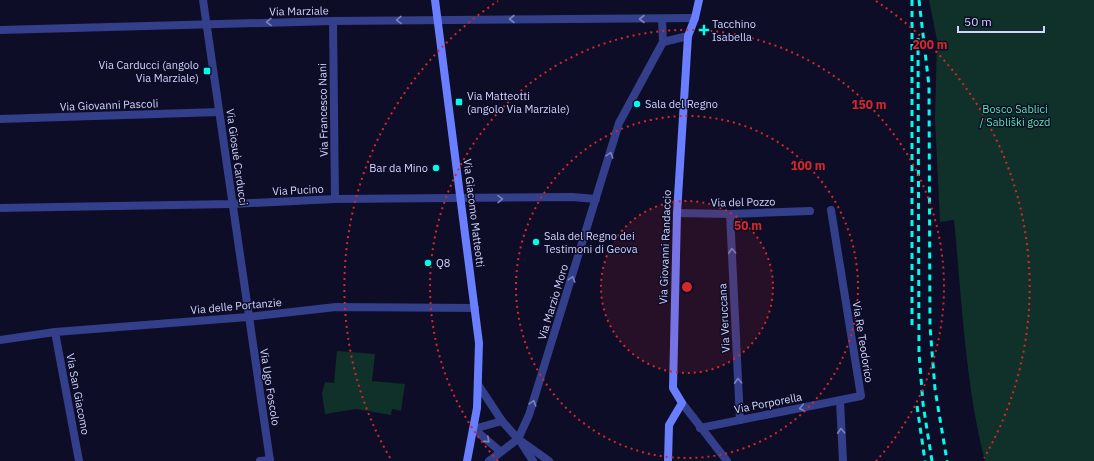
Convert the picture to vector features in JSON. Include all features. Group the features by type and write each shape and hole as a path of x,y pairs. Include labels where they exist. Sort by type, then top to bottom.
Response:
{"main road":[{"name":"Via Giacomo Matteotti","path":"435,0 479,343 479,386 474,429 467,461"},
{"name":"Via Giovanni Randaccio","path":"682,403 673,388 677,213 688,36 695,18 699,0"},
{"path":"668,461 669,425 682,403"}],"street":[{"name":"Via Giosuè Carducci","path":"203,0 248,317"},
{"name":"Via Marziale","path":"0,30 206,23 695,18"},
{"path":"662,19 663,42 688,36"},
{"name":"Via Francesco Nani","path":"333,21 335,199"},
{"name":"Via Marzio Moro","path":"489,461 518,439 532,407 619,123 663,42"},
{"name":"Via Giovanni Pascoli","path":"0,119 219,112"},
{"name":"Via Pucino","path":"0,208 232,204 335,199 461,200 572,197 596,199"},
{"name":"Via Re Teodorico","path":"831,210 861,396 840,401"},
{"name":"Via del Pozzo","path":"677,213 730,214 810,211"},
{"name":"Via Veruccana","path":"730,214 740,420"},
{"name":"Via delle Portanzie","path":"0,340 54,332 248,317 336,307 475,308"},
{"name":"Via Ugo Foscolo","path":"248,317 270,460"},
{"name":"Via San Giacomo","path":"54,332 79,461"},
{"path":"479,386 502,421 518,439 533,461"},
{"path":"840,401 843,461"},
{"name":"Via Porporella","path":"700,428 840,401"},
{"name":"Via Giovanni Randaccio","path":"682,403 727,461"},
{"path":"474,429 502,421"},
{"path":"474,429 501,452"},
{"path":"518,439 549,461"},
{"path":"260,461 270,460"}],"green space":[{"name":"Bosco Sablici / Sabliški gozd","path":"929,0 1094,0 1094,461 985,461 978,432 969,372 954,220 940,222 935,118 937,40"},
{"path":"337,351 375,354 372,381 405,384 401,411 392,409 391,415 356,409 325,414 322,393 325,382 334,383"}],"railway":[{"path":"912,0 912,330"},
{"path":"919,0 929,86 930,326 935,389 947,461"},
{"path":"918,38 919,353 923,404 932,461"},
{"path":"917,406 925,461"}],"place":[{"name":"Tacchino Isabella","path":"704,30"},
{"name":"Via Carducci (angolo Via Marziale)","path":"207,71"},
{"name":"Via Matteotti (angolo Via Marziale)","path":"459,102"},
{"name":"Sala del Regno","path":"637,104"},
{"name":"Bar da Mino","path":"436,168"},
{"name":"Sala del Regno dei Testimoni di Geova","path":"536,242"},
{"name":"Q8","path":"428,263"}]}
